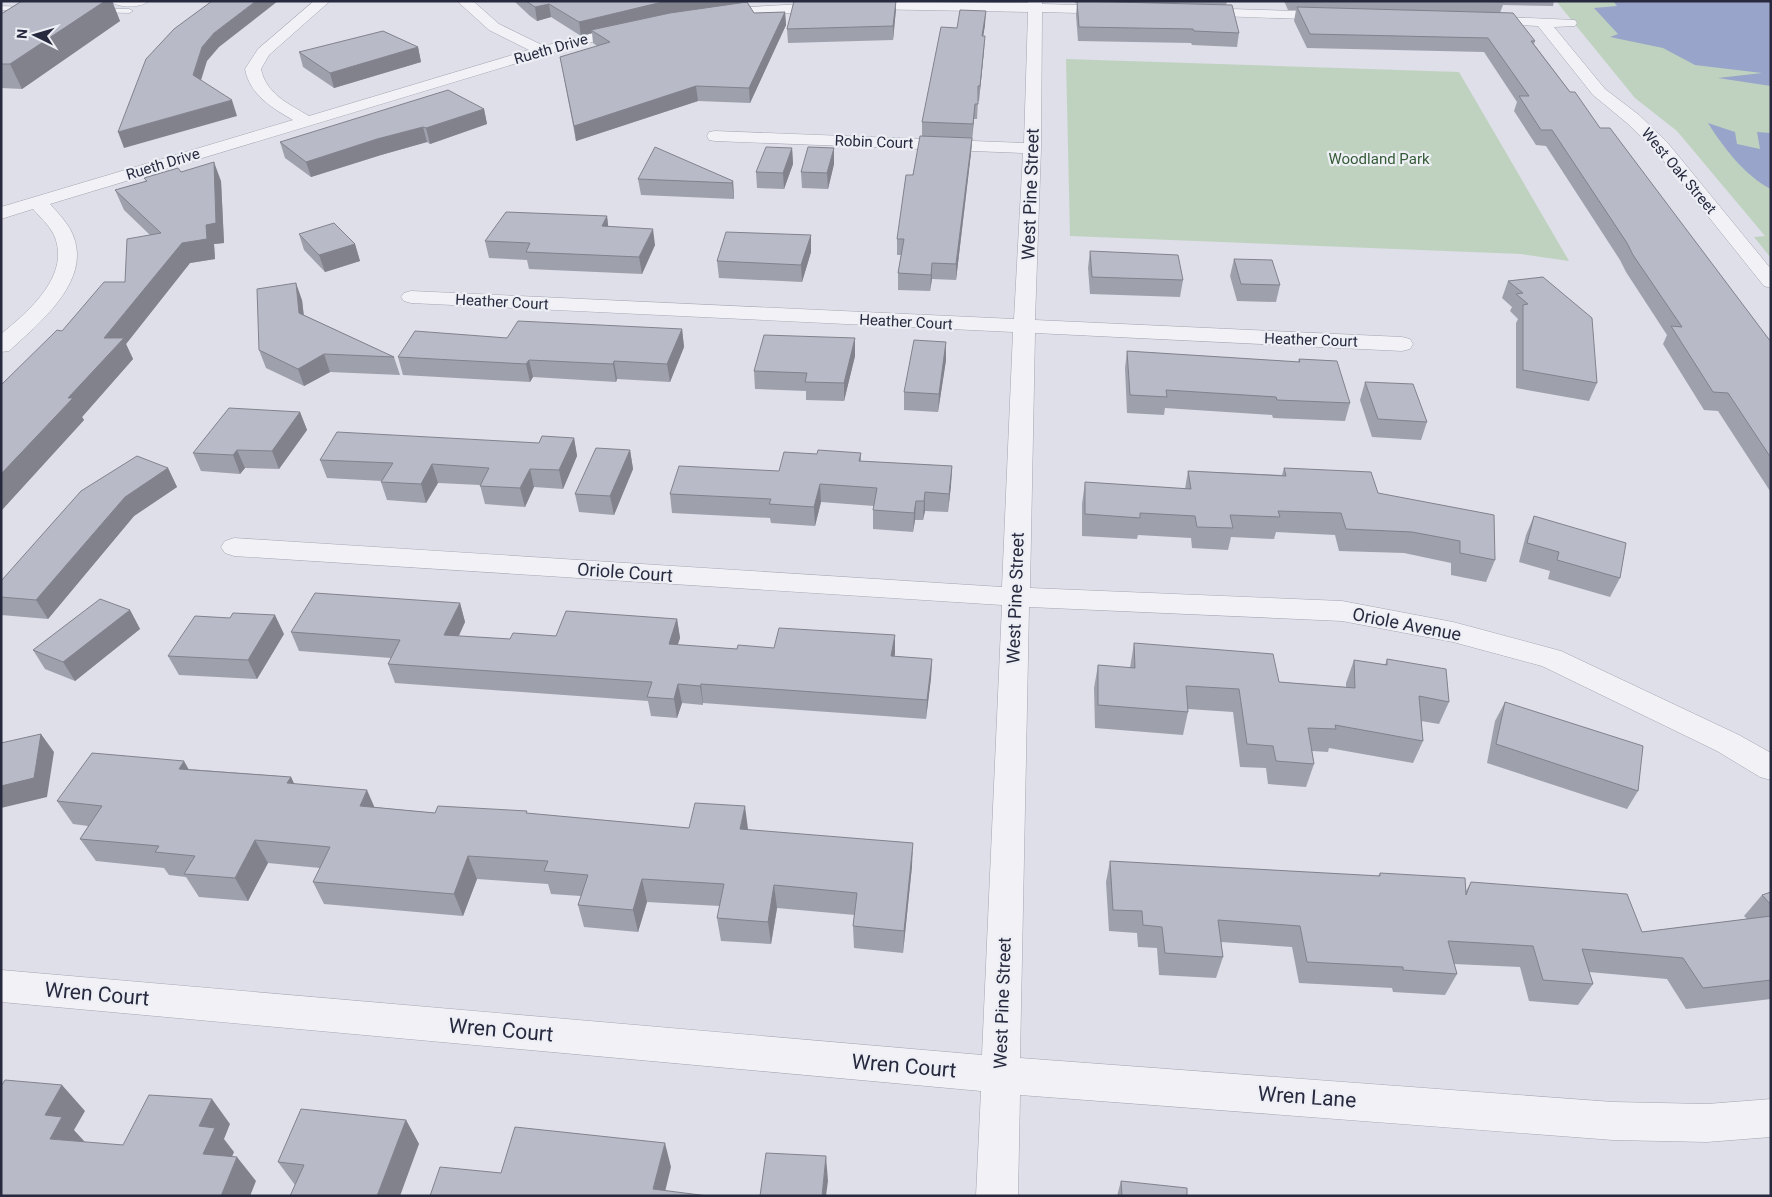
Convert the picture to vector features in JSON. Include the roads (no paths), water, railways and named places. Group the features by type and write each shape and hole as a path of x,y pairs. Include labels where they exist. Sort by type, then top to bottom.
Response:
{"street":[{"path":"306,121 265,93 257,85 253,70 263,52 323,1"},
{"path":"464,1 494,27 542,52"},
{"path":"703,14 777,4 873,2 1035,4 1128,10"},
{"name":"West Pine Street","path":"997,1196 1024,328 1032,148 1035,4"},
{"path":"1177,11 1345,16"},
{"path":"1463,20 1570,23"},
{"name":"West Oak Street","path":"1542,22 1599,92 1633,119 1661,146 1771,282"},
{"name":"Rueth Drive","path":"1,213 306,121 542,52 640,26"},
{"name":"Robin Court","path":"715,136 1032,148"},
{"path":"1,346 43,306 58,286 65,270 66,241 60,227 37,202"},
{"name":"Heather Court","path":"411,297 1024,328 1402,344"},
{"name":"Oriole Court","path":"234,546 1016,597"},
{"name":"Oriole Avenue","path":"1016,597 1342,611 1453,632 1551,658 1728,743 1771,768"},
{"name":"Wren Court","path":"1,986 1000,1075"},
{"name":"Wren Lane","path":"1000,1075 1613,1121 1707,1123 1771,1118"}],"lane":[{"path":"92,6 141,4 145,1"},
{"path":"92,6 129,11"},
{"path":"1,8 31,9 1,24"}],"water":[{"path":"1613,1 1771,1 1771,86 1718,78 1762,73 1695,65 1663,48 1610,37 1618,34 1594,8 1617,6"},
{"path":"1708,123 1735,132 1737,144 1760,149 1757,132 1771,133 1771,189 1752,177 1735,160"}],"park label":[{"name":"Woodland Park","path":"1379,159"}]}
